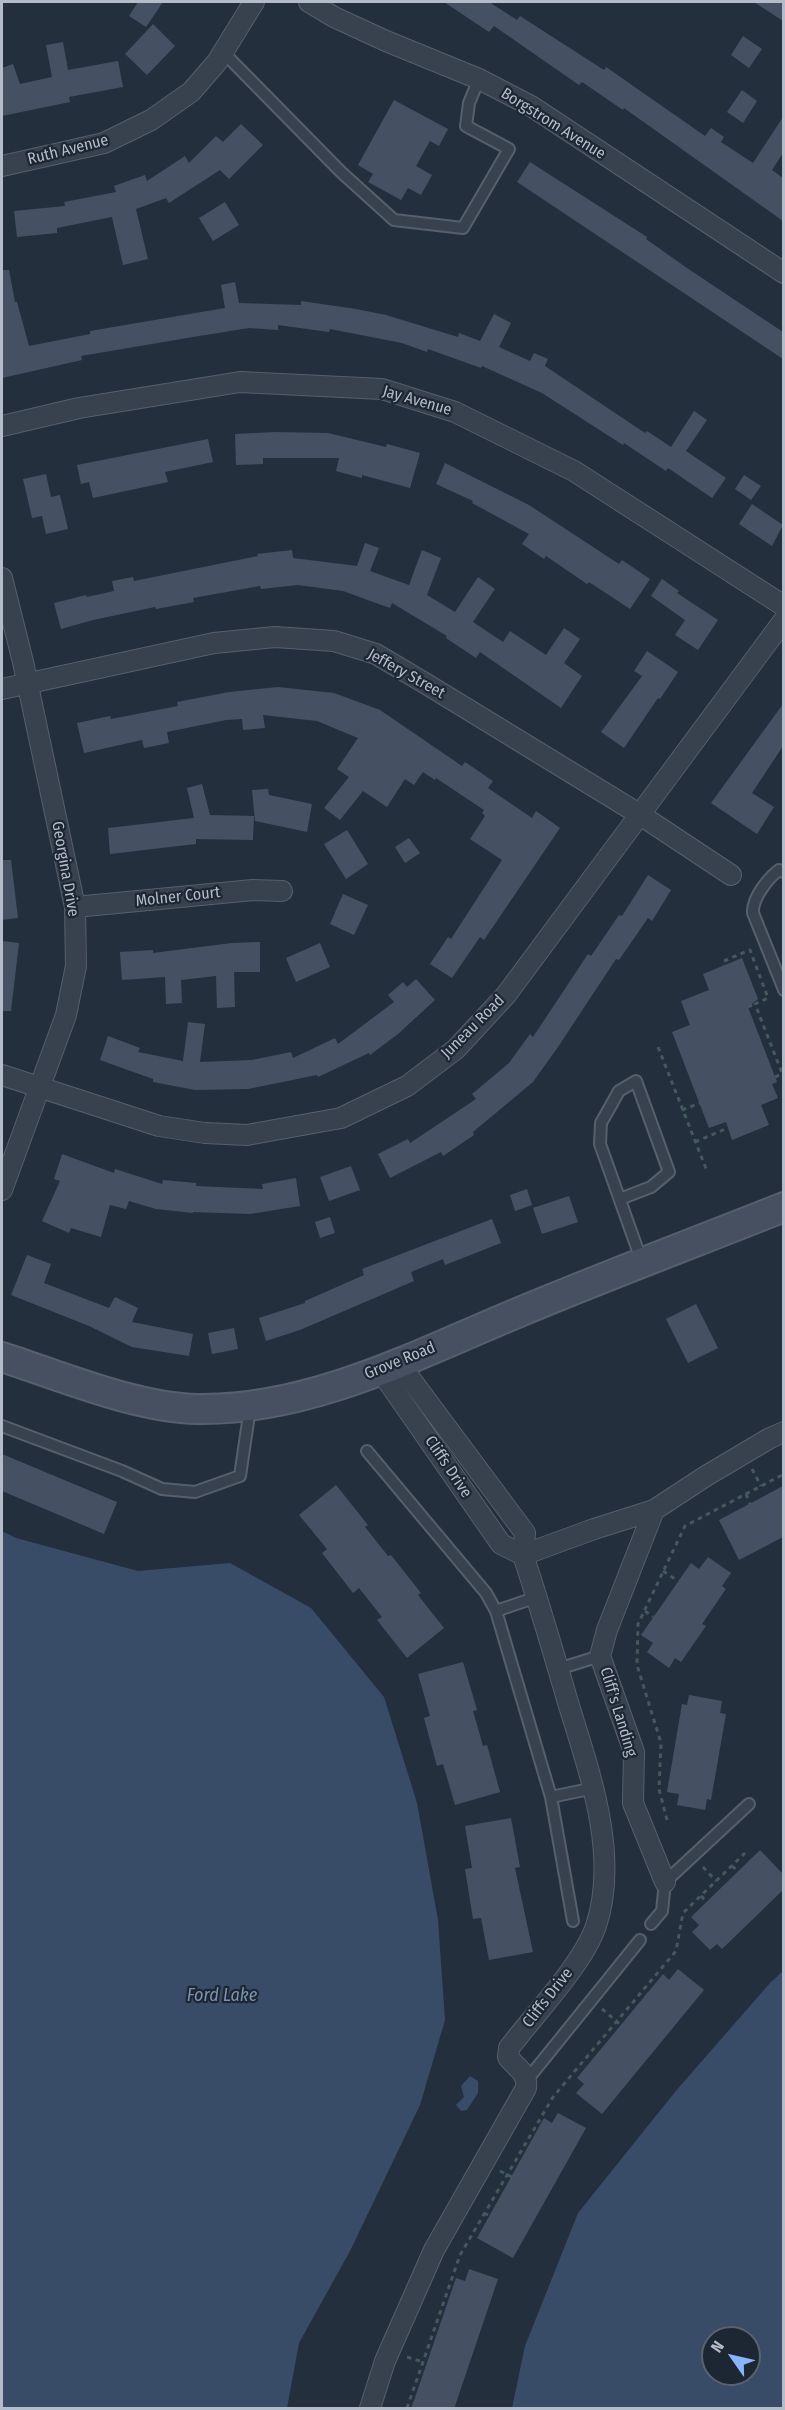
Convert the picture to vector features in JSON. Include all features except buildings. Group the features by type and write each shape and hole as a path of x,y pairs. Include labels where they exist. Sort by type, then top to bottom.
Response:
{"main road":[{"name":"Grove Road","path":"2,1357 138,1401 196,1409 250,1408 294,1400 389,1366 783,1208"}],"street":[{"name":"Ruth Avenue","path":"2,166 104,143 151,120 191,92 223,52 254,2"},
{"name":"Borgstrom Avenue","path":"309,2 334,17 479,79 531,106 783,273"},
{"name":"Jay Avenue","path":"2,426 79,408 240,382 382,389 455,412 574,471 783,606"},
{"name":"Georgina Drive","path":"2,578 23,662 26,685 75,908 76,966 66,1015 2,1190"},
{"name":"Juneau Road","path":"2,1075 159,1126 247,1136 341,1118 408,1086 456,1048 506,995 783,620"},
{"name":"Jeffery Street","path":"2,689 214,643 275,637 334,641 376,654 639,814 731,875"},
{"name":"Molner Court","path":"75,908 252,890 282,891"},
{"name":"Cliffs Drive","path":"389,1366 501,1544 523,1555 594,1788 605,1863 600,1909 596,1926 584,1951 507,2053 507,2057 523,2072 527,2080"},
{"path":"523,1555 594,1528 654,1510 706,1476 783,1432"},
{"name":"Cliff's Landing","path":"654,1510 607,1630 600,1656 633,1752 633,1803 665,1882"},
{"path":"370,2409 385,2361 434,2250 526,2088 527,2080"}],"lane":[{"path":"223,52 341,172 394,220 416,223 464,228 509,149 466,126 469,103 479,79"},
{"path":"783,872 779,870 772,875 753,905 753,913 783,990"},
{"path":"620,1199 651,1186 669,1172 636,1081 619,1091 601,1123 600,1144 642,1263"},
{"path":"2,1426 122,1471 162,1489 195,1492 240,1476 250,1408"},
{"path":"367,1450 486,1593 496,1611 550,1797 573,1922"},
{"path":"496,1611 537,1597"},
{"path":"558,1669 600,1656"},
{"path":"550,1797 594,1788"},
{"path":"651,1924 662,1911 665,1882 749,1804"},
{"path":"527,2080 640,1940"}],"path":[{"path":"724,961 750,950 768,998 748,1007"},
{"path":"755,1004 783,1076 775,1077"},
{"path":"658,1047 707,1171"},
{"path":"682,1110 700,1103"},
{"path":"695,1142 728,1128"},
{"path":"667,1820 659,1789 661,1743 637,1665 638,1624 685,1526 783,1474"},
{"path":"746,1494 750,1504"},
{"path":"663,1571 678,1581"},
{"path":"645,1611 653,1617"},
{"path":"407,2409 432,2342 460,2255 553,2097 676,1951 683,1913 745,1853"},
{"path":"693,1856 716,1881"},
{"path":"732,1866 738,1871"},
{"path":"701,1896 707,1902"},
{"path":"645,1988 648,1992"},
{"path":"591,2000 621,2025"},
{"path":"589,2055 594,2059"},
{"path":"507,2175 512,2177"},
{"path":"484,2213 490,2216"}],"water":[{"name":"Ford Lake","path":"2,1531 16,1538 138,1571 230,1563 311,1608 384,1697 417,1803 438,1920 445,2020 420,2105 350,2251 299,2343 287,2408 2,2408"},
{"path":"783,1971 783,2408 512,2408 525,2346 578,2213 675,2092"},
{"path":"470,2076 478,2081 478,2093 467,2110 461,2111 456,2105 464,2097 461,2086"}]}
